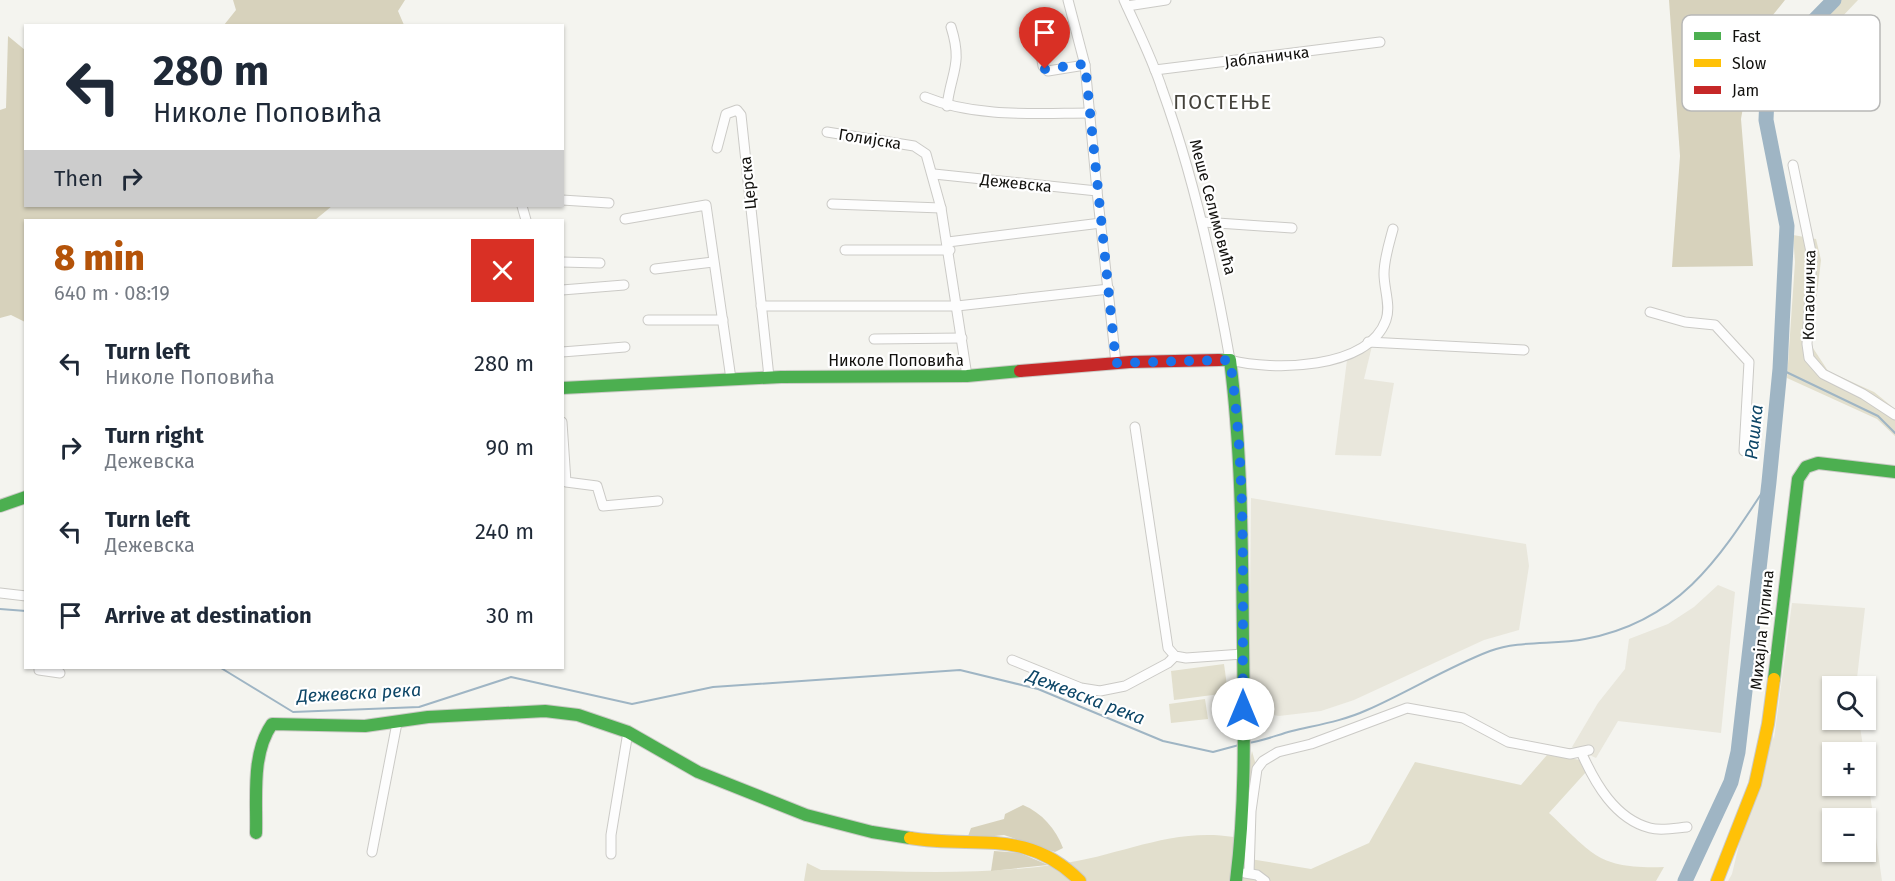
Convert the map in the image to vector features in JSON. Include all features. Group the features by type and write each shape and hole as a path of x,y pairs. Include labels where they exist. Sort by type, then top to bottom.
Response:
{"street":[{"path":"1068,0 1085,64 1116,363"},
{"path":"1125,3 1166,0"},
{"name":"Меше Селимовића","path":"1125,3 1155,70 1203,222 1230,360 1239,430 1242,486 1241,876"},
{"path":"947,106 958,59 957,45 951,27"},
{"name":"Јабланичка","path":"1155,70 1380,42"},
{"path":"1039,44 1043,66 1048,71 1085,64"},
{"path":"925,98 947,106 1022,113 1091,113"},
{"name":"Церска","path":"717,148 726,114 737,110 741,115 769,377"},
{"name":"Голијска","path":"827,132 921,148 934,174 942,208 967,376"},
{"name":"Копаоничка","path":"1793,165 1812,257 1809,358 1823,374 1863,394 1895,415"},
{"name":"Дежевска","path":"934,174 1097,191"},
{"path":"564,200 609,203"},
{"path":"832,204 942,208"},
{"path":"625,219 706,205 731,379"},
{"path":"1203,222 1292,228"},
{"path":"845,250 949,246 1101,223"},
{"path":"1230,360 1282,367 1316,365 1368,342 1385,322 1388,311 1384,271 1393,229"},
{"path":"655,269 713,261"},
{"path":"564,262 600,263"},
{"path":"564,290 624,285"},
{"path":"761,306 957,306 1109,289"},
{"path":"1650,312 1685,322 1715,325 1749,362 1744,451"},
{"path":"648,320 723,320"},
{"path":"874,339 962,338"},
{"path":"1368,342 1524,350"},
{"path":"564,352 625,347"},
{"name":"Николе Поповића","path":"564,388 769,377 967,376 1116,363 1230,360"},
{"path":"1135,427 1168,648 1174,656 1186,658 1243,654"},
{"path":"564,452 566,482 597,486 603,506 658,501"},
{"name":"Михајла Пупина","path":"1718,881 1755,784 1768,724 1798,479 1806,468 1818,463 1895,472"},
{"path":"0,506 24,498"},
{"path":"0,593 24,596"},
{"path":"1012,660 1081,688 1106,690 1136,681 1168,663 1174,656"},
{"path":"39,669 60,673"},
{"path":"1264,881 1257,875 1241,876 1257,770 1263,761 1278,752 1311,744 1407,708 1463,718 1508,742 1569,754 1586,752 1599,789 1627,815 1647,827 1687,827"},
{"path":"256,833 260,756 268,728 272,724 364,726 428,717 545,711 578,715 628,732 698,772 806,815 872,832 932,842 1003,842 1033,849 1065,866 1080,881"},
{"path":"372,852 397,723"},
{"path":"611,854 611,835 628,732"}],"shaded area":[{"path":"233,0 405,0 398,11 404,24 225,24 236,10"},
{"path":"1669,0 1785,0 1773,15 1682,15 1682,111 1742,111 1741,119 1753,266 1672,267 1680,156"},
{"path":"1834,0 1858,0 1844,15 1819,15"},
{"path":"8,36 24,49 24,207 331,207 316,219 24,219 24,322 11,315 0,318 0,110 6,108"},
{"path":"1793,235 1816,239 1821,260 1811,345 1828,371 1874,392 1895,409 1895,436 1877,419 1787,378 1795,262"},
{"path":"1372,346 1364,379 1394,383 1381,456 1335,455 1347,360"},
{"path":"1251,498 1526,544 1529,566 1519,630 1484,640 1354,700 1321,711 1279,716 1249,711"},
{"path":"1718,585 1735,592 1721,733 1618,721 1596,758 1572,747 1598,703 1625,669 1629,639 1668,624 1694,607"},
{"path":"1792,603 1865,608 1857,676 1822,676 1822,730 1861,730 1862,742 1822,742 1822,796 1870,796 1872,808 1822,808 1822,862 1876,862 1876,838 1882,881 1728,881 1732,874 1768,724 1774,739"},
{"path":"1224,664 1228,693 1174,700 1171,671"},
{"path":"1205,699 1208,719 1171,723 1169,704"},
{"path":"1252,751 1257,769 1250,859 1311,869 1369,843 1415,762 1521,785 1547,755 1581,760 1586,772 1549,813 1588,849 1610,862 1642,867 1664,867 1656,881 804,881 807,863 821,870 940,872 1000,870 1081,860 1167,839 1211,835 1234,837"},
{"path":"1023,805 1048,822 1063,848 1055,852 1004,835 967,839 971,828 1004,819 1005,814"},
{"path":"994,851 1020,853 1048,865 991,871"}],"waterway":[{"name":"Рашка","path":"1819,15 1834,0"},
{"name":"Рашка","path":"1685,881 1731,782 1738,752 1769,482 1780,369 1787,226 1766,120 1766,111"},
{"path":"1780,369 1878,416 1895,433"},
{"name":"Дежевска река","path":"1248,743 1358,714 1490,651 1513,645 1585,639 1618,630 1647,617 1672,601 1695,582 1715,560 1769,482"},
{"name":"Дежевска река","path":"0,609 24,611"},
{"name":"Дежевска река","path":"223,669 293,712 419,707 511,677 632,704 713,687 960,670 1038,689 1163,741 1213,752 1239,745"}],"traffic: fast":[{"path":"1219,360 1230,360 1241,501 1244,762 1236,881"},
{"path":"564,388 781,377 967,376 1020,371"},
{"path":"1774,679 1798,479 1806,467 1818,463 1895,472"},
{"path":"0,506 24,498"},
{"path":"256,833 258,762 265,736 272,724 365,726 428,717 545,711 578,715 628,732 698,772 806,815 872,832 910,838"}],"traffic: slow":[{"path":"1717,881 1755,784 1768,724 1774,679"},
{"path":"910,838 999,843 1020,847 1040,853 1060,864 1080,881"}],"traffic: jam":[{"path":"1020,371 1130,362 1219,360"}],"district":[{"name":"ПОСТЕЊЕ","path":"1223,102"}],"route":[{"path":"1045,69 1048,71 1085,64 1116,363 1230,360 1239,430 1242,486 1243,709"}]}
